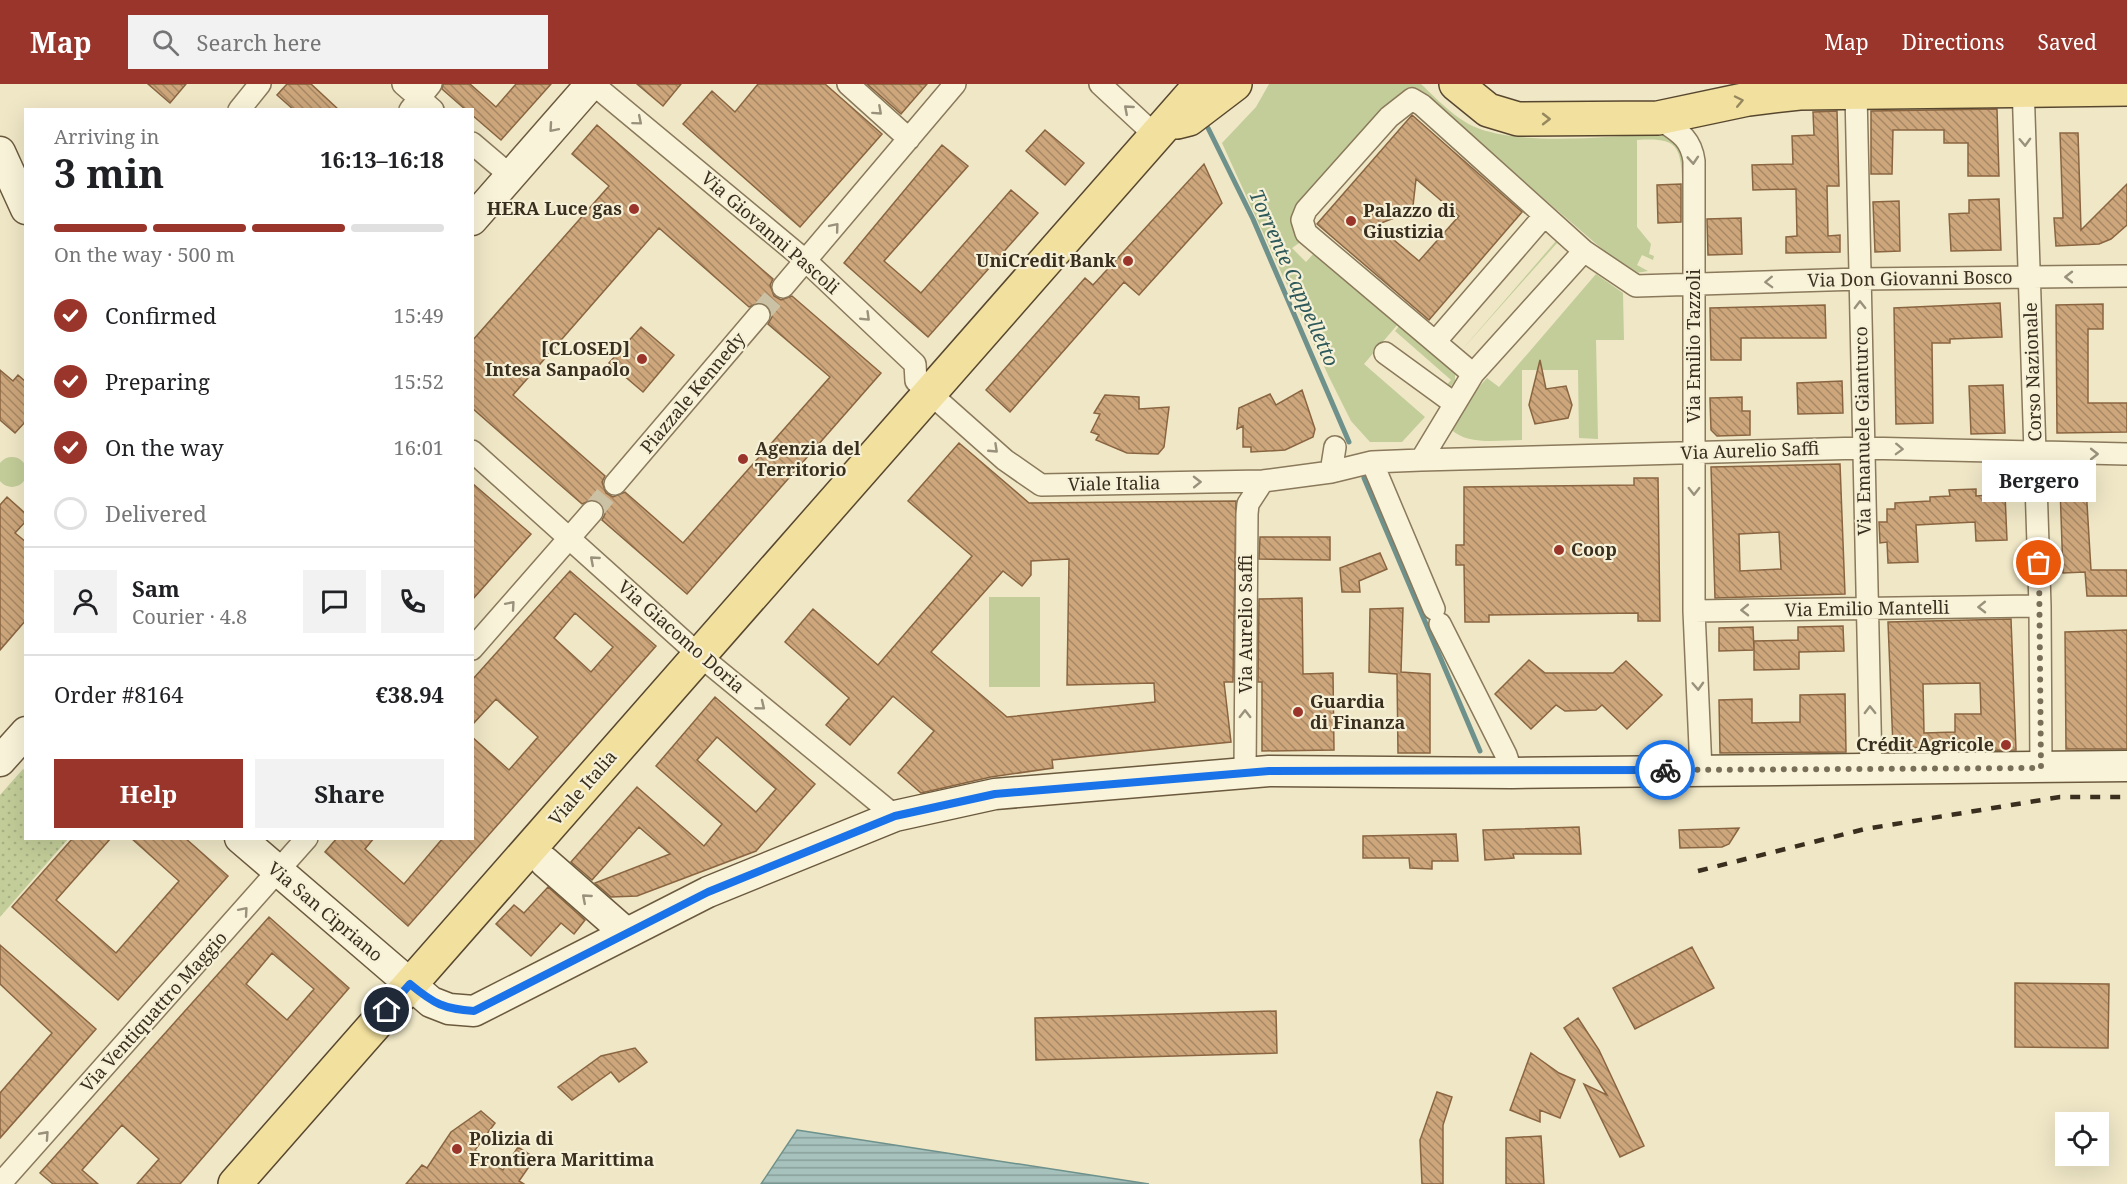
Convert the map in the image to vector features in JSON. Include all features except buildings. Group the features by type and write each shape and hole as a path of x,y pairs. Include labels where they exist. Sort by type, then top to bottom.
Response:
{"main road":[{"path":"474,218 592,84"},
{"name":"Viale Italia","path":"235,1184 1201,84"},
{"path":"1161,129 1189,120 1218,100 1235,84"},
{"path":"1456,84 1488,110 1518,119 1658,118 1748,99 1799,93 2023,87 2127,89"},
{"path":"0,152 24,205"},
{"path":"0,761 24,734"},
{"name":"Via San Cipriano","path":"242,840 431,1002 449,1009 474,1011 708,892 895,816 995,794 1245,772 1512,773 2127,766"},
{"path":"545,862 626,933"}],"street":[{"path":"244,108 260,84"},
{"path":"403,84 423,100"},
{"name":"Via Giovanni Pascoli","path":"592,84 806,261 915,364 916,381 930,393"},
{"path":"848,84 909,139"},
{"path":"783,288 955,84"},
{"path":"1100,84 1161,129"},
{"name":"Corso Nazionale","path":"2023,87 2036,454 2041,768"},
{"name":"Via Emanuele Gianturco","path":"1856,93 1871,768"},
{"name":"Via Don Giovanni Bosco","path":"1435,342 1306,233 1302,220 1306,210 1389,117 1412,99 1422,105 1584,251 1636,286 1694,286 1860,279 2127,276"},
{"name":"Via Emilio Tazzoli","path":"1658,118 1687,138 1692,148 1694,611 1701,770"},
{"path":"474,145 512,176"},
{"path":"1473,374 1435,342 1544,216"},
{"path":"1421,460 1473,374 1584,251"},
{"name":"Piazzale Kennedy","path":"621,477 759,315"},
{"path":"1385,353 1455,404"},
{"name":"Viale Italia","path":"930,393 1005,460 1041,485 1263,481 1331,472 1372,462"},
{"path":"1331,472 1335,447"},
{"name":"Via Aurelio Saffi","path":"1372,462 1863,448 2036,454 2127,454"},
{"name":"Via Giacomo Doria","path":"474,452 699,656 895,816"},
{"path":"1372,462 1437,616 1506,755 1512,773"},
{"name":"Via Aurelio Saffi","path":"1245,772 1247,514 1248,504 1263,481"},
{"path":"474,647 592,512"},
{"name":"Via Emilio Mantelli","path":"1694,611 2040,606"},
{"name":"Via Ventiquattro Maggio","path":"4,1180 305,840"}],"green space":[{"path":"1269,84 1421,84 1463,121 1480,129 1522,137 1569,139 1660,134 1674,142 1681,151 1687,180 1682,180 1680,157 1673,145 1659,140 1637,140 1637,227 1651,244 1649,254 1654,256 1653,260 1642,255 1637,265 1648,271 1631,274 1426,97 1301,207 1302,241 1292,248 1306,262 1315,252 1398,324 1364,364 1425,417 1402,442 1370,442 1351,421 1329,377 1222,143 1256,107"},
{"path":"1550,231 1570,252 1557,243 1460,352 1556,241 1546,232"},
{"path":"1596,274 1623,293 1624,340 1596,340 1598,439 1579,438 1578,370 1522,370 1522,440 1475,440 1466,438 1451,429 1456,413 1487,378 1499,387"},
{"path":"1400,325 1455,373 1455,381 1445,394 1441,392 1451,380 1395,331"},
{"path":"12,457 23,461 23,483 12,487 1,483 -1,464 1,461"},
{"path":"989,597 1040,597 1040,687 989,687"},
{"path":"24,770 24,840 67,840 0,917 0,795"}],"water":[{"path":"797,1130 1149,1184 761,1184"}],"waterway":[{"name":"Torrente Cappelletto","path":"1208,128 1253,219 1349,442"},
{"name":"Torrente Cappelletto","path":"1364,478 1480,751"}],"tunnel":[{"path":"759,315 783,287"},
{"path":"592,512 615,484"}],"railway":[{"path":"1698,871 1865,829 2060,797 2127,797"}],"way so far":[{"path":"1665,770 2041,768 2039,563"}],"place":[{"name":"HERA Luce gas","path":"634,209"},
{"name":"Palazzo di Giustizia","path":"1351,221"},
{"name":"UniCredit Bank","path":"1128,261"},
{"name":"[CLOSED] Intesa Sanpaolo","path":"642,359"},
{"name":"Agenzia del Territorio","path":"743,459"},
{"name":"Coop","path":"1559,550"},
{"name":"Bergero","path":"2039,563"},
{"name":"Guardia di Finanza","path":"1298,712"},
{"name":"Crédit Agricole","path":"2006,745"},
{"name":"Polizia di Frontiera Marittima","path":"457,1149"}],"route":[{"path":"387,1010 410,984 431,1002 449,1009 474,1011 708,892 895,816 995,794 1269,771 1512,773 1665,770"}]}
